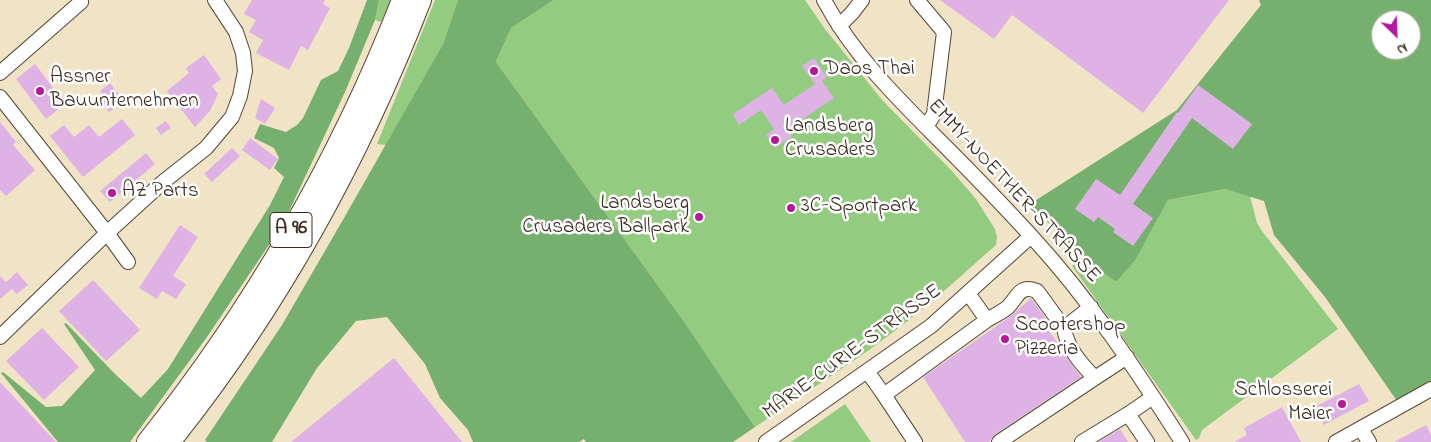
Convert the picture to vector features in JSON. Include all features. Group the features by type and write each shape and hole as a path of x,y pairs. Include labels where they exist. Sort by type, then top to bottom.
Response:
{"highway":[{"name":"A 96","path":"146,442 225,336 274,260 315,188 352,114 402,0"},
{"name":"A 96","path":"170,442 242,344 332,194 376,107 422,0"}],"street":[{"path":"0,73 81,2 80,0"},
{"path":"0,337 107,233 163,182 206,148 232,116 240,96 244,71 243,53 236,32 216,0"},
{"name":"EMMY-NOETHER-STRASSE","path":"824,0 839,26 882,82 1031,236 1072,282 1127,357 1182,442"},
{"path":"839,26 862,0"},
{"path":"916,0 944,32 934,114 926,127"},
{"path":"0,97 128,262"},
{"name":"MARIE-CURIE-STRASSE","path":"766,442 930,326 1031,236"},
{"path":"884,394 987,320 1007,308 1015,295 1030,288 1037,291 1064,328 1065,337 1070,348 1081,364 1095,378"},
{"path":"968,293 987,320"},
{"path":"1064,328 1091,307"},
{"path":"999,442 1127,357"},
{"path":"867,371 915,442"},
{"path":"1336,442 1430,392"},
{"path":"1082,442 1154,397"},
{"path":"1128,414 1147,442"},
{"path":"1361,429 1369,442"}],"green space":[{"path":"367,0 379,0 375,20 345,92 283,224 207,337 130,442 58,442 1,373 3,372 46,407 62,406 95,370 64,324 66,323 141,398 168,369 270,205 284,177 274,168 279,158 274,148 254,138 260,124 286,132 297,125 303,118 321,80 338,71"},
{"path":"379,0 391,0 381,22 375,20"},
{"path":"435,0 458,0 443,44 386,145 377,144"},
{"path":"458,0 554,0 511,28 496,62 683,320 755,427 733,442 586,442 584,439 579,442 473,442 468,430 440,398 425,364 387,317 356,321 317,368 272,442 207,442 205,440 282,325 344,218 443,44"},
{"name":"3C-Sportpark","path":"554,0 805,0 825,29 883,101 951,170 976,199 995,229 996,245 931,302 890,334 852,362 755,427 683,320 496,62 511,28"},
{"path":"1259,0 1431,0 1431,381 1397,401 1325,297 1274,235 1264,201 1225,189 1168,200 1135,261 1116,282 1083,258 1030,204 1177,110 1261,5"},
{"path":"1225,189 1250,196 1257,223 1262,231 1338,329 1202,430 1199,438 1196,440 1072,266 1083,258 1116,282 1135,261 1168,200"},
{"path":"845,404 871,442 791,442"}],"building":[{"path":"252,0 325,0 323,4 330,8 308,50 301,46 289,70 256,53 263,40 249,32 256,20 244,14"},
{"path":"940,0 1229,0 1143,113 1012,15 994,39"},
{"path":"204,55 221,79 212,86 218,94 210,111 195,127 167,91 189,73 186,68"},
{"path":"814,58 827,77 822,81 834,98 788,129 792,136 775,148 766,135 774,129 761,110 739,125 733,114 772,88 784,105 815,84 802,66"},
{"name":"Assner Bauunternehmen","path":"35,64 65,104 46,119 16,79"},
{"path":"110,83 124,101 109,112 98,97 102,93 100,91"},
{"path":"1198,85 1252,124 1233,149 1192,118 1133,204 1153,218 1133,246 1113,232 1115,229 1098,217 1094,222 1075,209 1096,179 1120,195 1177,112"},
{"path":"261,99 275,108 265,124 255,118"},
{"path":"122,119 135,135 83,177 50,136 64,125 74,137 89,125 99,137"},
{"path":"166,121 171,128 161,135 156,128"},
{"path":"0,122 16,142 13,145 35,170 6,196 0,190"},
{"path":"250,138 278,159 270,170 242,150"},
{"path":"232,148 240,156 212,182 204,174"},
{"path":"146,153 155,164 110,202 100,191"},
{"path":"180,225 198,237 173,276 186,284 176,299 162,291 157,299 139,288"},
{"path":"17,272 28,285 17,294 12,289 0,299 0,276 6,282"},
{"path":"93,280 140,330 106,361 59,311"},
{"path":"1031,298 1046,319 1042,322 1081,377 994,435 989,442 965,442 923,377 1011,316"},
{"path":"42,328 79,367 44,400 6,361"},
{"path":"394,358 462,442 291,442"},
{"path":"0,382 56,442 0,442"},
{"name":"Schlosserei Maier","path":"1359,384 1369,401 1324,425 1315,407"},
{"path":"1282,407 1301,442 1234,442 1247,435 1244,428"},
{"path":"1426,425 1431,435 1431,442 1394,442"},
{"path":"1120,429 1128,442 1099,442"}],"place":[{"name":"Daos Thai","path":"814,71"},
{"name":"Assner Bauunternehmen","path":"40,91"},
{"name":"Landsberg Crusaders","path":"775,140"},
{"name":"AZ Parts","path":"112,193"},
{"name":"3C-Sportpark","path":"791,208"},
{"name":"Landsberg Crusaders Ballpark","path":"699,217"},
{"name":"Scootershop Pizzeria","path":"1005,339"},
{"name":"Schlosserei Maier","path":"1342,404"}]}
